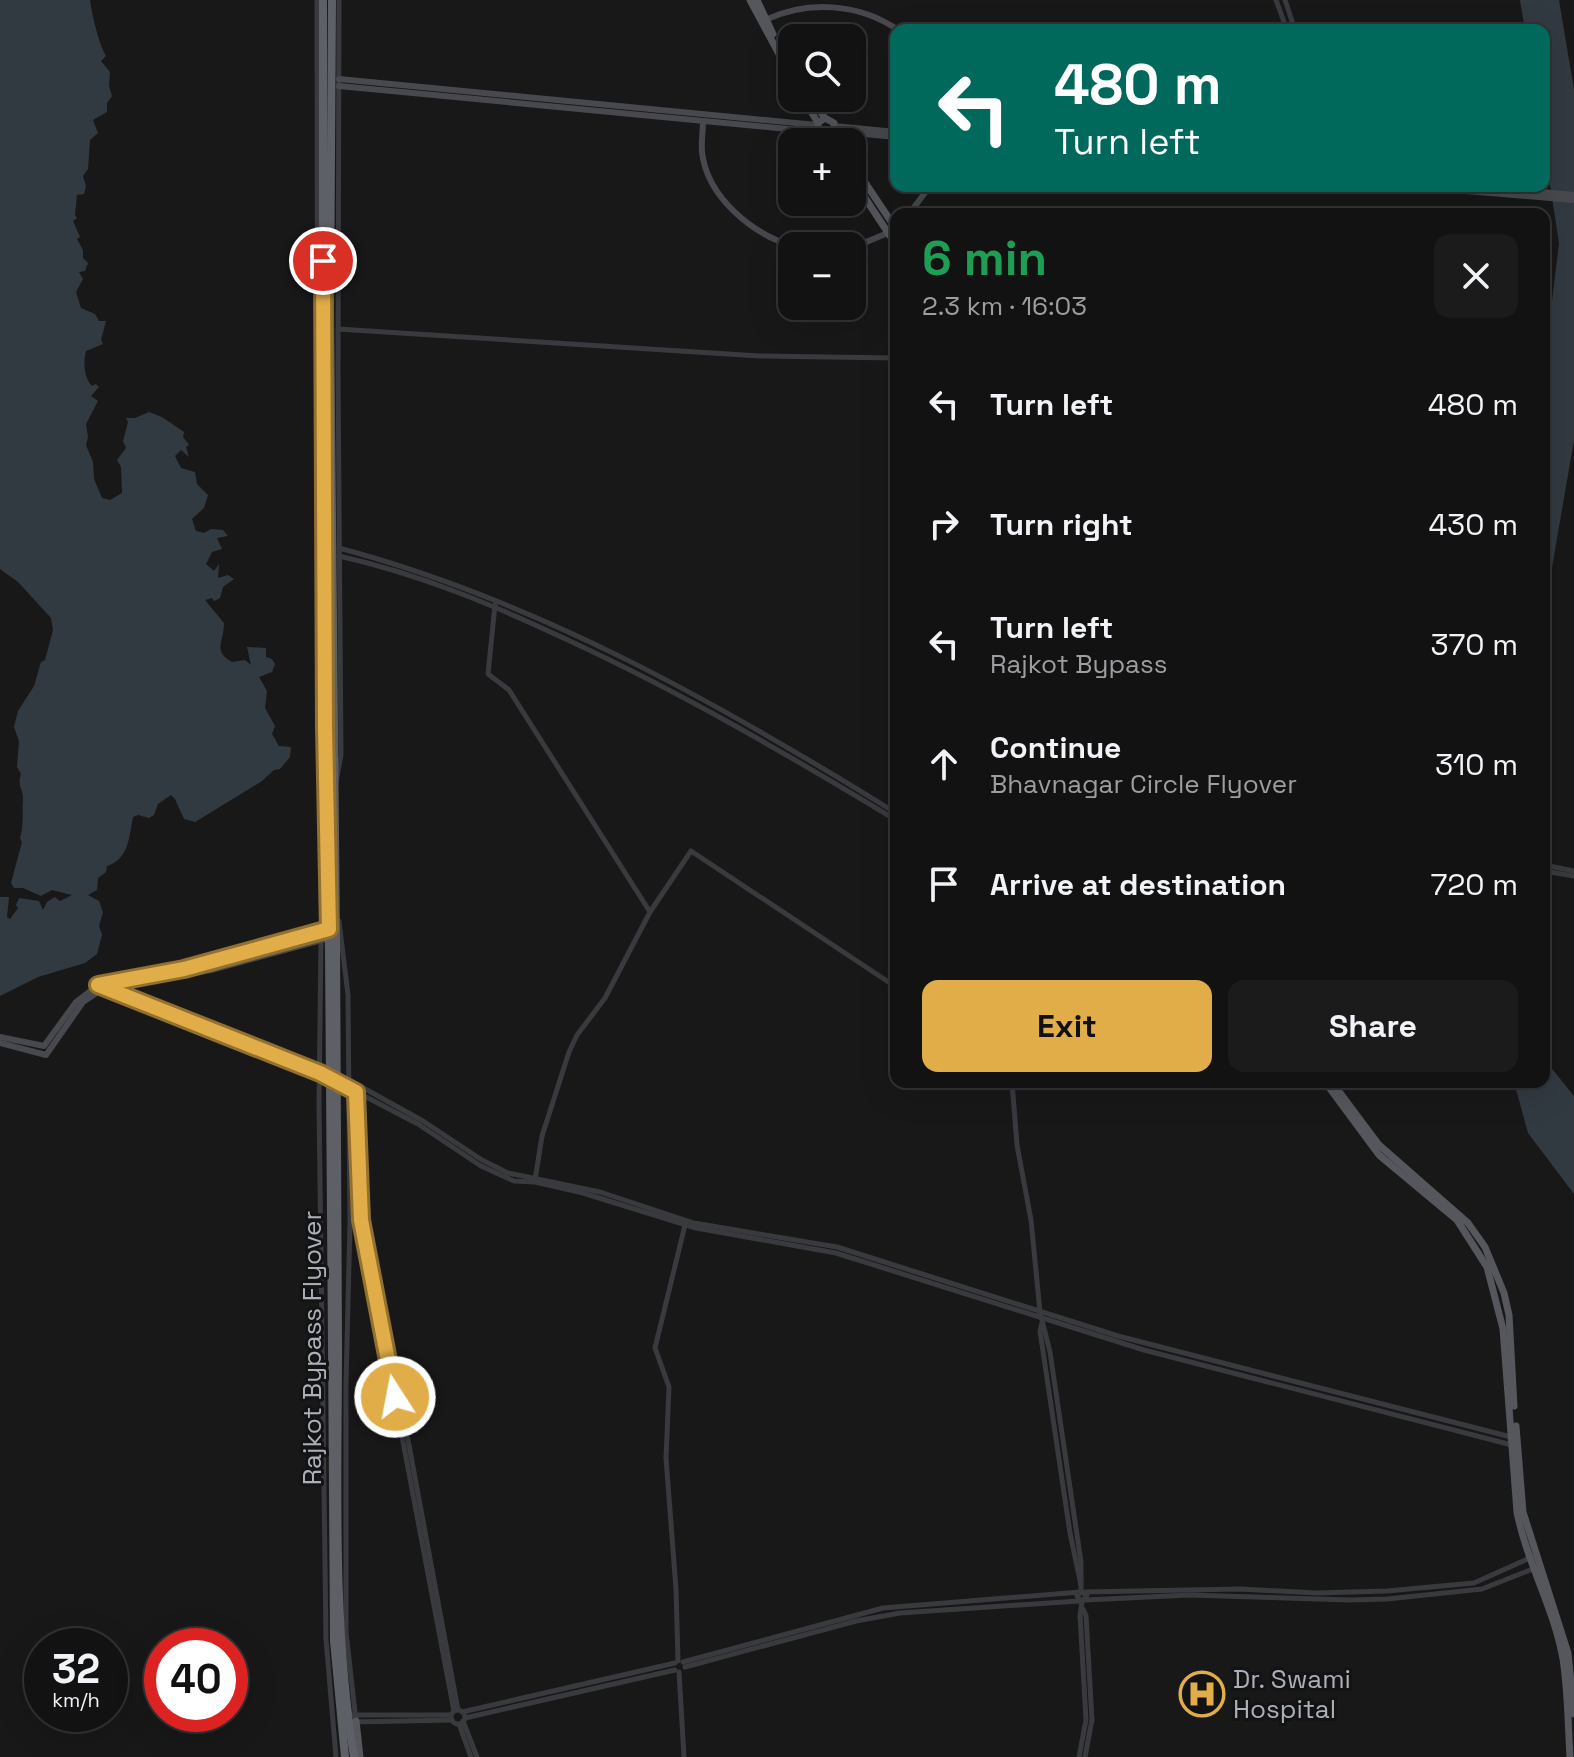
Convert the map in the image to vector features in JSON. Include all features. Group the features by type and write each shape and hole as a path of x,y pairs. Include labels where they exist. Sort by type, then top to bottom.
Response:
{"highway":[{"path":"323,0 325,727 329,936"},
{"name":"Rajkot Bypass Flyover","path":"332,0 330,325 335,912 329,951 340,1626 351,1718 343,1739"},
{"name":"Rajkot Bypass Flyover","path":"329,936 335,1345 333,1595 337,1682 345,1756"}],"main road":[{"path":"750,0 778,44"},
{"path":"757,0 778,49"},
{"path":"764,20 806,7 850,8 880,17 890,24"},
{"path":"339,83 703,121 825,128"},
{"path":"339,83 825,128"},
{"path":"813,112 825,128"},
{"path":"817,112 825,128"},
{"path":"703,121 702,151 706,167 732,211 752,228 778,242"},
{"path":"866,132 890,134"},
{"path":"866,185 890,223"},
{"path":"1514,192 1574,197"},
{"path":"866,195 890,224"},
{"path":"866,242 890,231"},
{"path":"104,986 211,970 329,936"},
{"path":"0,1040 46,1055 83,1002 104,986 329,936"},
{"path":"1329,1088 1379,1155 1457,1220 1482,1250"},
{"path":"1336,1088 1379,1145 1468,1223 1482,1250 1502,1316 1517,1512 1568,1653 1574,1714"},
{"path":"1537,1568 1563,1658 1570,1757"},
{"path":"351,1718 360,1757"}],"street":[{"path":"317,0 318,682 320,715 325,727"},
{"path":"334,786 341,755 339,0"},
{"path":"1276,0 1285,24"},
{"path":"1285,0 1293,24"},
{"path":"338,329 759,356 890,358"},
{"path":"339,548 437,578 669,682 890,809"},
{"path":"339,556 412,575 495,604 643,675 774,746 890,816"},
{"path":"495,604 488,674 509,690 650,912"},
{"path":"539,1181 542,1136 569,1052 577,1035 605,998 650,912 691,851 890,983"},
{"path":"1550,867 1574,874"},
{"path":"1550,872 1574,874"},
{"path":"335,912 342,931 348,995 350,1237 346,1383 346,1632 351,1718 458,1716 679,1666 837,1623 900,1613 1189,1595 1387,1599 1477,1590 1537,1568"},
{"path":"329,936 320,1070 326,1639 343,1739"},
{"path":"104,986 320,1070 423,1121 499,1169 539,1181 600,1192 686,1223 837,1247 1041,1318 1144,1350 1514,1442"},
{"path":"349,1084 356,1092 418,1124 485,1168 514,1181 539,1181"},
{"path":"1012,1088 1017,1145 1031,1220 1041,1318 1050,1352 1081,1562 1081,1590"},
{"path":"356,1092 361,1220 458,1716 471,1757"},
{"path":"684,1757 666,1458 669,1387 655,1348 686,1223"},
{"path":"837,1623 891,1607 1081,1590 1240,1589 1317,1593 1387,1591 1474,1583 1532,1557"},
{"path":"1081,1590 1087,1595 1082,1603 1086,1616 1092,1720 1082,1757"},
{"path":"458,1716 477,1757"}],"shaded area":[{"path":"0,0 90,0 106,56 101,61 110,72 112,96 107,103 107,112 93,120 98,133 90,140 88,169 83,176 86,186 84,194 77,195 77,218 73,221 80,237 77,239 83,250 83,258 88,263 85,271 79,272 83,279 76,292 81,308 95,314 99,321 106,321 101,340 103,344 86,351 85,360 89,383 99,387 91,396 98,401 86,424 86,445 93,462 94,479 102,498 110,500 122,493 121,467 117,460 126,448 123,441 128,422 126,418 149,412 184,432 189,457 181,450 175,456 181,468 195,472 197,484 208,495 204,508 192,519 196,531 223,530 228,536 217,538 222,549 212,552 206,564 214,571 219,564 218,578 228,575 234,579 223,587 220,598 205,600 224,623 220,646 222,654 232,662 245,660 251,665 247,647 266,648 266,657 275,664 272,672 259,677 267,691 265,708 275,726 272,734 279,746 291,747 290,757 280,769 195,822 184,819 171,795 158,804 154,815 149,818 133,817 124,853 107,866 106,872 98,878 97,890 88,895 99,901 103,912 97,954 85,963 38,977 0,996 0,897 9,897 7,917 10,919 18,908 19,898 39,901 43,910 47,902 55,897 60,901 72,895 52,890 41,896 23,888 14,888 11,883 22,842 23,819 21,774 17,767 19,741 14,727 18,711 34,686 41,662 45,660 53,630 51,618 18,582 0,569"},
{"path":"1520,0 1559,0 1574,90 1574,440 1550,579 1550,317 1559,243 1550,185 1550,24 1524,24"},
{"path":"1550,1066 1574,1096 1574,1194 1528,1133 1516,1088 1550,1088"}],"place":[{"name":"Dr. Swami Hospital","path":"1202,1694"}],"route":[{"path":"323,261 329,929 184,969 98,985 320,1073 356,1092 361,1220 395,1397"}]}
